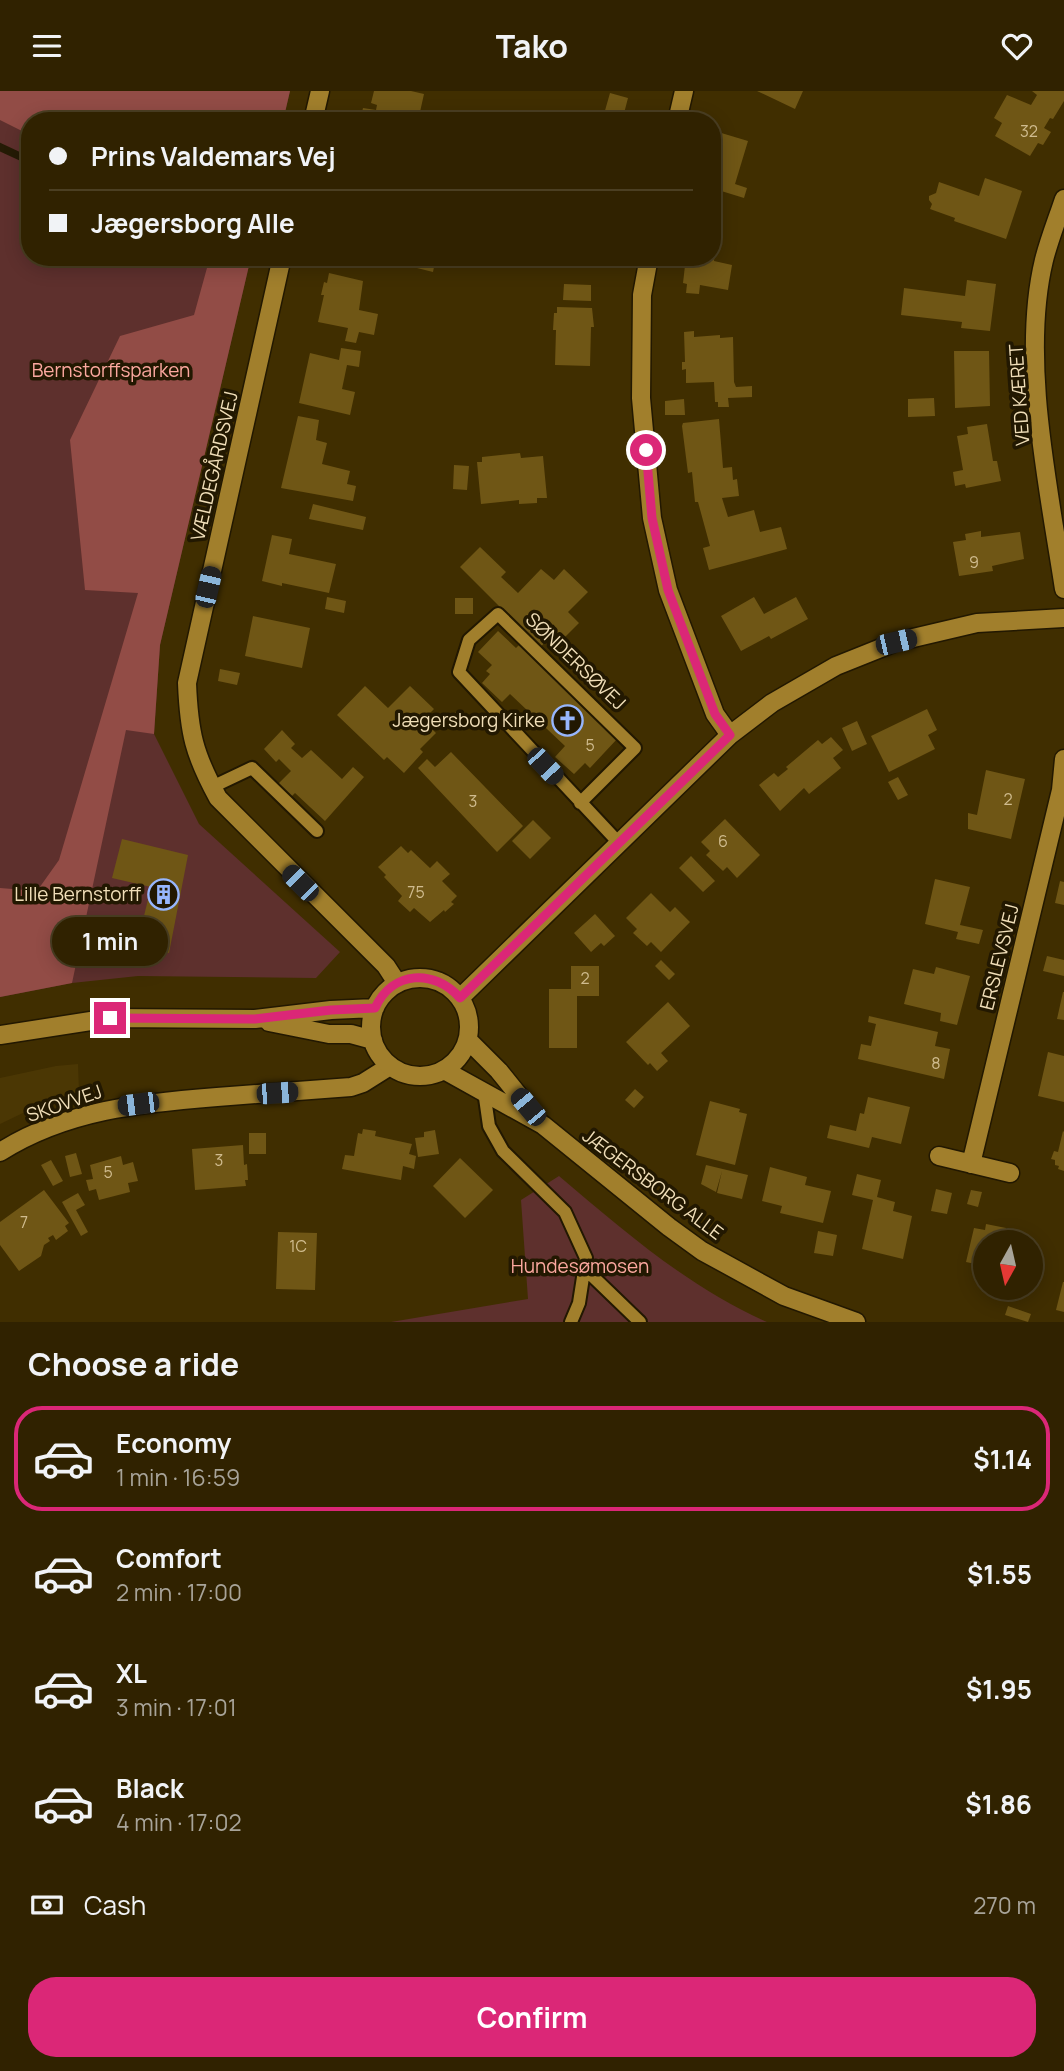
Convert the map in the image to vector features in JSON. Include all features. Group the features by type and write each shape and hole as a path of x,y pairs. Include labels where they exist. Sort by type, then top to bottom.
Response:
{"street":[{"path":"315,112 320,91"},
{"path":"679,112 684,91"},
{"name":"VED KÆRET","path":"1064,199 1044,261 1037,310 1035,363 1042,438 1064,589"},
{"name":"VÆLDEGÅRDSVEJ","path":"280,266 187,683 189,724 200,764 218,798 386,966 397,983"},
{"path":"647,266 642,295 641,398 652,518 668,590 715,714 730,735"},
{"path":"460,998 730,735 772,703 836,666 896,642 977,624 1064,618"},
{"name":"ERSLEVSVEJ","path":"971,1164 1061,790 1064,759"},
{"path":"416,978 433,979 449,987 460,998 469,1019 468,1040 457,1059 444,1070 419,1076 404,1073 390,1066 378,1052 371,1024 375,1008 382,995 397,983 416,978"},
{"path":"0,1035 110,1018 255,1019 375,1008"},
{"path":"255,1019 373,1040"},
{"name":"JÆGERSBORG ALLE","path":"468,1040 499,1071 543,1125"},
{"name":"SKOVVEJ","path":"0,1152 63,1122 102,1111 153,1103 351,1087 363,1083 390,1066"},
{"name":"JÆGERSBORG ALLE","path":"444,1070 543,1125 702,1251 784,1296 856,1322"},
{"path":"939,1157 1010,1173"}],"lane":[{"name":"SØNDERSØVEJ","path":"580,803 635,748 498,614 469,640 459,672 580,803 619,843"},
{"path":"212,787 252,768 317,831"},
{"path":"484,1091 489,1126 503,1151 565,1212 586,1258 579,1303 571,1322"},
{"path":"584,1268 640,1322"}],"shaded area":[{"path":"78,1064 79,1092 50,1100 0,1124 0,1078"}],"green space":[{"name":"Bernstorffsparken","path":"0,91 290,91 285,112 21,112 21,266 249,266 160,645 154,734 199,824 340,952 316,978 138,976 72,983 0,997"},
{"path":"0,91 290,91 285,112 21,112 21,130 0,120"},
{"path":"208,266 249,266 160,645 154,734 126,730 72,983 0,997 0,888 37,891 59,860 138,593 85,590 70,440 120,336 194,315"},
{"name":"Hundesømosen","path":"559,1176 658,1257 710,1292 767,1322 391,1322 528,1299 521,1200"}],"building":[{"path":"374,91 411,91 424,94 420,112 362,112 363,108 376,110 377,105 371,103"},
{"path":"757,91 803,91 795,109"},
{"path":"1032,91 1064,91 1064,101 1044,128 1051,132 1043,145 1038,143 1030,156 995,136 1002,123 994,118 1007,95 1031,105 1037,95"},
{"path":"610,93 628,98 624,112 605,112"},
{"path":"721,133 748,141 735,184 747,188 744,198 721,191"},
{"path":"985,178 1022,191 1006,239 954,221 955,218 930,209 932,204 929,196 936,193 939,182 979,196"},
{"path":"721,263 732,265 728,290 700,285 699,294 686,293 687,284 683,283 685,266 721,266"},
{"path":"413,266 434,266 433,272"},
{"path":"329,273 363,281 359,310 378,314 374,335 359,332 356,343 345,341 348,328 318,322 324,295 321,295"},
{"path":"967,280 996,284 990,331 961,328 962,322 901,315 904,288 965,296"},
{"path":"564,284 591,285 591,301 563,300"},
{"path":"557,307 592,308 594,327 591,327 590,366 555,365 556,330 553,330"},
{"path":"694,331 694,337 733,337 734,382 736,387 752,386 752,397 728,398 729,407 718,407 718,402 715,402 714,382 686,383 686,369 682,370 682,362 685,362 684,332"},
{"path":"341,348 361,351 359,367 347,365 342,389 355,392 350,415 299,403 310,353 339,360"},
{"path":"954,351 989,351 990,406 955,408"},
{"path":"934,398 935,416 908,417 908,399"},
{"path":"684,399 685,415 665,415 665,401"},
{"path":"298,416 319,420 316,440 327,443 322,464 350,471 347,484 356,486 353,501 281,488"},
{"path":"719,419 723,468 732,467 739,496 722,498 728,517 754,510 760,532 781,527 787,549 709,570 703,548 710,546 698,502 695,502 692,472 688,473 682,426 683,423"},
{"path":"987,424 993,461 997,461 1001,481 966,488 965,484 955,486 953,472 963,470 957,436 968,434 967,427"},
{"path":"520,453 521,458 543,456 547,498 537,498 537,503 519,504 519,500 481,504 477,462 482,462 482,457"},
{"path":"454,465 469,466 467,490 453,489"},
{"path":"313,504 366,517 363,530 309,519"},
{"path":"981,531 981,537 1020,532 1024,559 992,566 993,571 959,576 953,542 966,540 965,534"},
{"path":"272,535 292,539 289,554 336,564 329,593 262,581"},
{"path":"480,547 506,572 501,577 518,593 541,569 554,580 564,569 588,592 568,612 579,623 555,647 548,640 540,647 460,567"},
{"path":"327,597 346,601 344,613 325,609"},
{"path":"754,597 764,614 796,597 808,619 771,639 769,636 741,651 721,616"},
{"path":"455,598 473,598 473,614 455,614"},
{"path":"253,616 310,628 302,668 245,656"},
{"name":"Jægersborg Kirke","path":"498,631 516,648 520,644 618,738 590,768 585,763 574,774 555,757 565,746 510,694 502,702 482,683 490,674 486,671 492,665 478,652"},
{"path":"220,669 240,673 237,685 218,681"},
{"path":"365,686 388,708 410,686 434,709 423,720 436,733 420,749 423,752 404,773 387,757 384,760 337,715"},
{"path":"927,709 937,730 928,735 935,749 889,772 871,736"},
{"path":"457,711 465,719 456,728 448,721"},
{"path":"857,721 867,744 852,751 842,728"},
{"path":"282,730 295,744 291,748 302,758 311,750 342,779 353,767 364,777 325,821 295,793 291,797 278,784 291,771 279,759 276,762 264,749"},
{"path":"831,737 843,750 833,758 841,768 809,794 804,788 780,811 759,785 774,773 778,777 818,740 822,744"},
{"path":"451,752 523,826 497,852 418,768 427,759 435,767"},
{"path":"986,770 1025,779 1011,839 968,829 968,813 977,815"},
{"path":"898,777 908,795 898,800 888,782"},
{"path":"725,819 760,855 737,878 727,867 723,871 706,855 710,851 701,842"},
{"path":"533,820 551,838 530,859 512,841"},
{"name":"Lille Bernstorff","path":"122,839 188,855 169,953 137,945 151,887 112,878"},
{"path":"401,846 408,853 411,850 430,868 437,861 450,874 442,881 457,896 451,902 454,904 430,922 414,908 410,912 398,901 402,896 378,867"},
{"path":"691,856 715,881 703,892 679,868"},
{"path":"935,879 970,887 960,925 983,930 979,944 956,939 958,932 925,924"},
{"path":"1060,881 1064,882 1064,905 1055,903"},
{"path":"651,893 670,912 675,907 690,922 661,952 651,942 647,946 633,933 637,929 626,918"},
{"path":"595,914 615,936 604,946 601,943 591,952 574,933"},
{"path":"1047,956 1064,960 1064,976 1043,971"},
{"path":"661,960 675,974 669,980 655,966"},
{"path":"571,966 599,966 599,996 577,996 577,1048 549,1048 549,989 571,989"},
{"path":"936,967 970,976 957,1025 940,1021 941,1013 904,1004 913,969 934,974"},
{"path":"1064,992 1064,1020 1057,1019"},
{"path":"668,1002 690,1026 661,1053 668,1061 657,1071 626,1042"},
{"path":"869,1016 938,1032 935,1046 950,1049 944,1079 858,1059 861,1044 871,1046 876,1024 868,1022"},
{"path":"1048,1052 1064,1056 1064,1102 1038,1096"},
{"path":"635,1089 644,1097 634,1108 625,1100"},
{"path":"868,1097 910,1107 901,1144 872,1137 869,1148 827,1138 830,1125 856,1131 860,1113 864,1114"},
{"path":"710,1101 740,1109 739,1112 747,1114 735,1165 696,1155"},
{"path":"363,1129 376,1131 375,1136 412,1144 409,1154 416,1156 414,1169 403,1166 401,1180 342,1169 345,1155 354,1156 358,1133 362,1134"},
{"path":"435,1130 439,1154 418,1157 415,1138 424,1137 424,1132"},
{"path":"1063,1131 1064,1171 1058,1169 1055,1160 1051,1159 1054,1151 1058,1152"},
{"path":"249,1133 266,1133 266,1154 249,1154"},
{"path":"243,1145 244,1165 247,1164 246,1186 195,1190 192,1149"},
{"path":"76,1153 82,1174 70,1177 65,1156"},
{"path":"121,1156 123,1165 133,1162 138,1181 128,1183 130,1192 99,1200 96,1189 89,1191 86,1180 93,1179 90,1165"},
{"path":"460,1158 493,1190 465,1218 433,1186"},
{"path":"51,1160 63,1181 53,1186 41,1165"},
{"path":"706,1165 748,1175 742,1199 717,1193 722,1171 716,1192 701,1184"},
{"path":"770,1167 807,1177 805,1185 831,1191 823,1223 780,1213 782,1206 762,1201"},
{"path":"857,1174 881,1180 877,1197 895,1202 893,1211 912,1216 903,1259 862,1249 873,1200 852,1195"},
{"path":"936,1189 952,1193 947,1214 931,1211"},
{"path":"44,1190 69,1223 65,1226 68,1231 56,1240 53,1235 48,1238 50,1241 44,1245 41,1256 19,1271 0,1245 0,1222"},
{"path":"971,1190 982,1192 978,1207 967,1204"},
{"path":"78,1193 85,1205 76,1210 88,1232 81,1236 62,1202"},
{"path":"986,1224 1006,1228 1005,1230 985,1230"},
{"path":"818,1231 837,1235 833,1256 814,1253"},
{"path":"278,1232 317,1233 315,1290 276,1289"},
{"path":"973,1232 973,1263 966,1262"},
{"path":"1064,1282 1064,1312 1056,1310"},
{"path":"1008,1306 1031,1314 1028,1322 1005,1315"}],"waterway":[{"path":"0,147 21,157"}],"place":[{"name":"Jægersborg Kirke","path":"568,720"},
{"name":"Lille Bernstorff","path":"164,894"}],"route":[{"path":"110,1018 255,1019 375,1008 382,995 390,988 404,980 416,978 439,981 460,998 730,735 715,714 668,590 652,518 646,450"}]}
